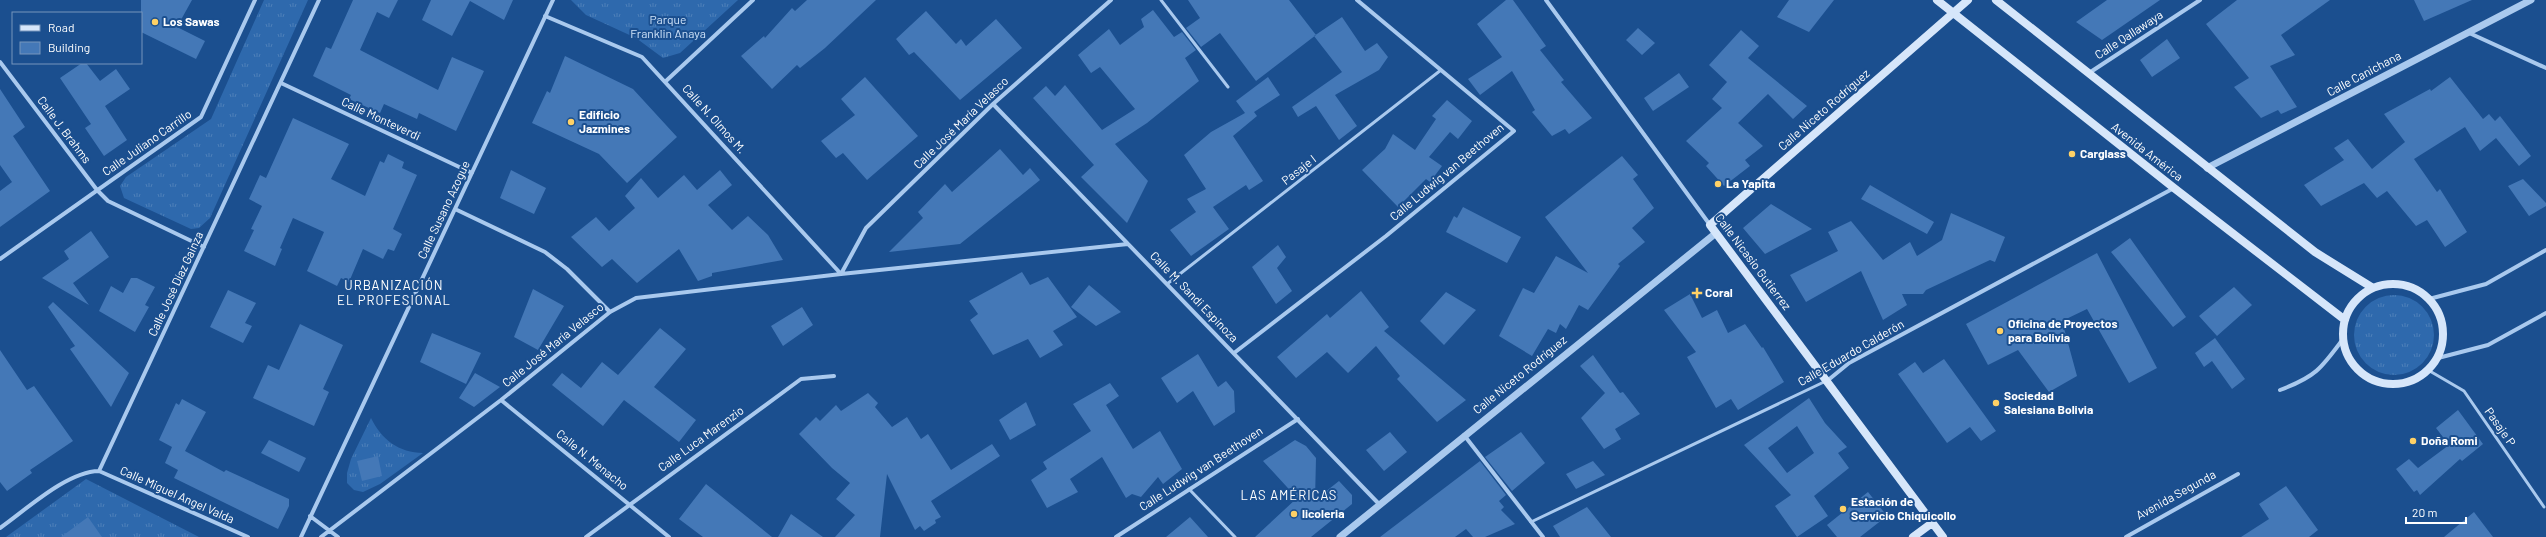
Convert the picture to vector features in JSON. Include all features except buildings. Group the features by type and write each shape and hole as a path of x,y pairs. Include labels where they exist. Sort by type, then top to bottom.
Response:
{"main road":[{"name":"Avenida América","path":"1937,0 2174,188 2345,320"},
{"name":"Calle Niceto Rodríguez","path":"1710,225 1968,0"},
{"name":"Avenida América","path":"1996,0 2315,252 2373,288"},
{"name":"Calle Nicasio Gutierrez","path":"1710,225 1943,537"},
{"path":"2388,284 2402,285 2417,290 2429,299 2438,312 2443,327 2443,343 2438,358 2428,370 2415,380 2399,384 2384,383 2369,378 2356,368 2348,354 2343,339 2345,320 2351,306 2361,295 2373,288 2388,284"},
{"path":"1913,537 1932,523"}],"street":[{"name":"Calle Juliano Carrillo","path":"0,259 201,117 255,0"},
{"name":"Calle José Díaz Gainza","path":"99,471 319,0"},
{"name":"Calle Susano Azogue","path":"301,537 553,0"},
{"path":"666,81 753,0"},
{"name":"Calle José María Velasco","path":"841,274 866,228 993,104 1111,0"},
{"name":"Calle Ludwig van Beethoven","path":"1234,353 1386,236 1514,131 1358,0"},
{"name":"Calle Nicasio Gutierrez","path":"1546,0 1710,225"},
{"name":"Calle Qallawaya","path":"2089,73 2200,0"},
{"name":"Calle Canichana","path":"2207,168 2531,0"},
{"name":"Calle N. Olmos M.","path":"545,16 642,57 666,81 841,274"},
{"path":"2467,32 2546,68"},
{"name":"Calle J. Brahms","path":"0,62 97,190 108,201 204,247"},
{"name":"Calle Monteverdi","path":"281,84 472,173"},
{"name":"Calle M. Sandi Espinoza","path":"993,104 1379,504"},
{"name":"Calle Eduardo Calderón","path":"1827,381 1849,363 2174,188"},
{"path":"455,210 545,252 567,269 610,312"},
{"name":"Calle Niceto Rodríguez","path":"1340,537 1464,435 1716,233"},
{"name":"Calle José María Velasco","path":"321,537 501,400 610,312 636,298 841,274 1128,244"},
{"path":"2429,299 2486,284 2546,250"},
{"path":"2438,358 2488,345 2546,313"},
{"path":"2280,390 2303,382 2321,370 2343,339"},
{"name":"Calle Luca Marenzio","path":"586,537 630,503 801,379 834,376"},
{"name":"Calle N. Menacho","path":"501,400 630,503 669,537"},
{"name":"Calle Ludwig van Beethoven","path":"1116,537 1189,488 1298,419"},
{"path":"1464,435 1543,537"},
{"path":"0,528 70,479 86,471 99,471"},
{"name":"Calle Miguel Angel Valda","path":"99,471 248,537"},
{"name":"Avenida Segunda","path":"2126,537 2238,474"},
{"path":"310,516 338,537"}],"lane":[{"path":"1161,0 1228,87"},
{"name":"Pasaje I","path":"1167,284 1441,70"},
{"name":"Pasaje P","path":"2428,370 2464,391 2544,507"},
{"name":"Calle Eduardo Calderón","path":"1531,522 1827,381"},
{"path":"1189,488 1235,537"}],"green space":[{"path":"264,0 308,0 210,218 199,228 191,229 124,198 120,186 126,177 211,119"},
{"name":"Parque Franklin Anaya","path":"571,0 738,0 680,53 663,58 636,38 586,15"},
{"path":"2394,295 2409,298 2422,307 2431,320 2434,335 2431,350 2422,363 2409,372 2394,375 2379,372 2366,363 2357,350 2354,335 2357,320 2366,307 2379,298"},
{"path":"371,418 380,432 392,443 406,450 423,453 380,484 363,492 354,490 347,483 347,473 351,459"},
{"path":"86,479 199,537 6,537"}],"place":[{"name":"Los Sawas","path":"155,22"},
{"name":"Edificio Jazmines","path":"571,122"},
{"name":"Carglass","path":"2072,154"},
{"name":"La Yapita","path":"1718,184"},
{"name":"Coral","path":"1697,293"},
{"name":"Oficina de Proyectos para Bolivia","path":"2000,331"},
{"name":"Sociedad Salesiana Bolivia","path":"1996,403"},
{"name":"Doña Romi","path":"2413,441"},
{"name":"Estación de Servicio Chiquicollo","path":"1843,509"},
{"name":"licoleria","path":"1294,514"}],"district":[{"name":"URBANIZACIÓN EL PROFESIONAL","path":"394,292"},
{"name":"LAS AMÉRICAS","path":"1289,495"}]}
